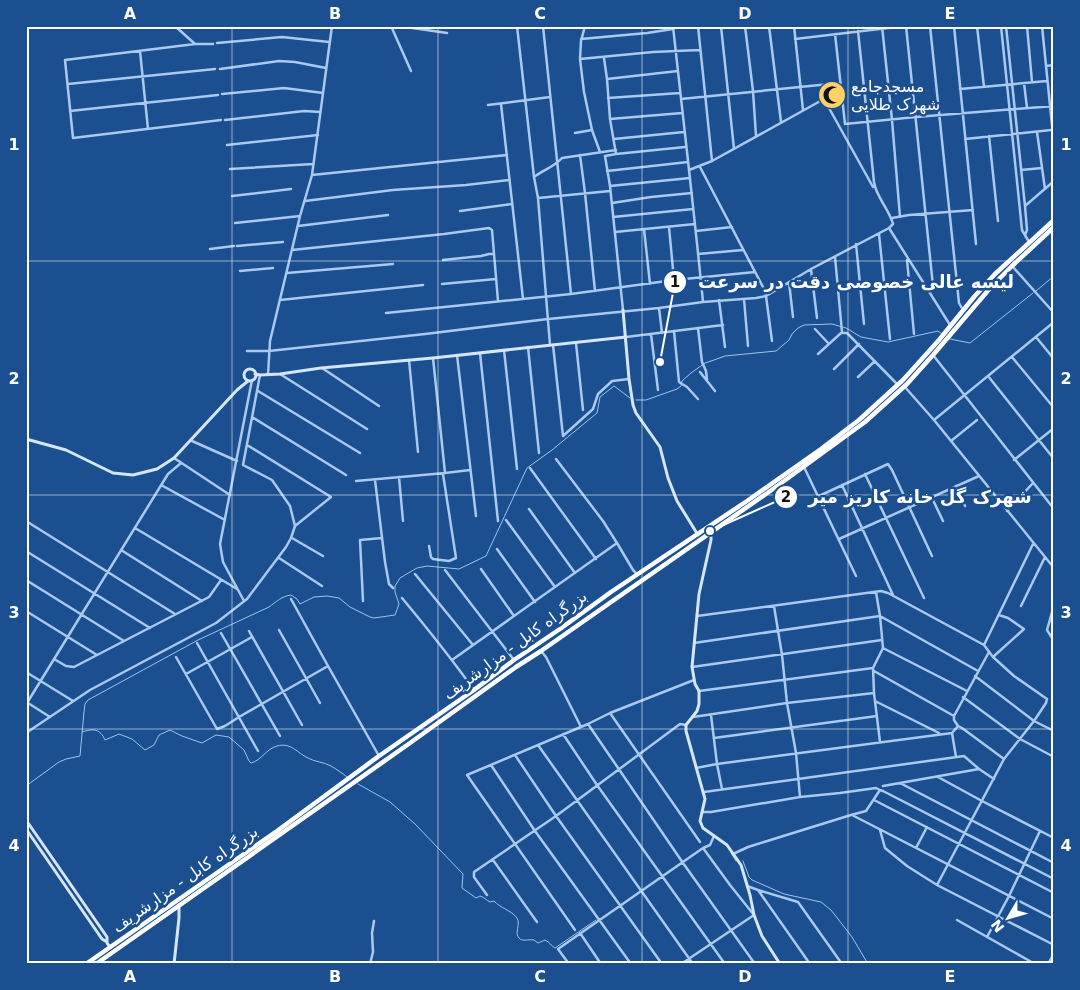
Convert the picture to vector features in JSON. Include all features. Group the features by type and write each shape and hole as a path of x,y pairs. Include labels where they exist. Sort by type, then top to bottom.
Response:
{"highway":[{"path":"948,334 997,276 1012,266 1054,220"},
{"path":"948,334 951,326 963,310 997,276 1054,227"},
{"name":"بزرگراه کابل - مزارشریف","path":"86,964 109,945 269,836 637,574 761,494 865,422 905,383 948,334"},
{"name":"بزرگراه کابل - مزارشریف","path":"787,476 804,467 841,437 898,384 905,383"},
{"name":"بزرگراه کابل - مزارشریف","path":"96,964 516,668 710,534 761,494"}],"street":[{"path":"175,26 195,44"},
{"path":"268,375 270,341 300,216 312,175 332,26"},
{"path":"391,26 412,70"},
{"path":"399,26 447,33"},
{"path":"518,26 534,177 538,198 548,319 563,436 594,409 598,394 612,381 629,379"},
{"path":"543,26 571,294"},
{"path":"584,26 580,59 584,92 592,130 600,152"},
{"path":"698,26 712,161"},
{"path":"721,26 734,149"},
{"path":"745,26 756,136"},
{"path":"770,26 781,122"},
{"path":"794,26 803,110"},
{"path":"795,39 882,27 906,26 933,286 930,293"},
{"path":"930,26 959,303 963,310"},
{"path":"954,26 976,244"},
{"path":"977,26 984,87"},
{"path":"1001,26 1010,84"},
{"path":"1006,26 1022,230 1031,245"},
{"path":"1027,26 1032,82"},
{"path":"1042,26 1054,145"},
{"path":"882,27 900,217"},
{"path":"582,39 647,33 673,28 703,302"},
{"path":"858,31 875,189"},
{"path":"835,34 845,124 1054,106"},
{"path":"217,42 282,36 330,42"},
{"path":"212,44 195,44 65,60 73,138 304,111 320,112"},
{"path":"580,59 653,52 700,50"},
{"path":"140,51 148,129"},
{"path":"604,58 610,119 616,152"},
{"path":"220,69 279,61 326,68"},
{"path":"1046,66 1054,65"},
{"path":"68,84 215,69"},
{"path":"607,79 678,71"},
{"path":"960,89 1047,81"},
{"path":"681,99 840,83"},
{"path":"1024,83 1027,108"},
{"path":"222,94 284,88 323,93"},
{"path":"608,98 680,93"},
{"path":"70,111 218,95"},
{"path":"488,105 550,97"},
{"path":"247,352 426,334 623,310 756,298 766,296 893,224 892,218 824,99 712,161 689,170"},
{"path":"501,104 523,299"},
{"path":"1012,109 1017,134 1025,206 1027,230 1025,235"},
{"path":"610,119 682,113"},
{"path":"575,133 592,130"},
{"path":"965,138 1052,130"},
{"path":"614,139 684,132"},
{"path":"1037,132 1045,189"},
{"path":"227,145 318,135"},
{"path":"989,136 998,221"},
{"path":"534,177 557,164 562,158 600,152 686,147"},
{"path":"616,152 605,156 610,186 629,379 634,405 636,414 660,447 668,478 677,500 700,540"},
{"path":"312,175 507,155"},
{"path":"580,155 595,291"},
{"path":"607,171 688,162"},
{"path":"230,169 314,164"},
{"path":"700,166 764,289 772,341"},
{"path":"1021,170 1042,168"},
{"path":"610,186 690,178"},
{"path":"304,201 393,190 510,180"},
{"path":"1025,206 1054,181"},
{"path":"232,196 291,189"},
{"path":"538,198 610,191"},
{"path":"611,203 692,193"},
{"path":"460,212 512,204"},
{"path":"613,217 694,209"},
{"path":"892,218 973,210"},
{"path":"298,226 388,215"},
{"path":"235,223 300,216"},
{"path":"614,232 695,224"},
{"path":"669,227 674,280"},
{"path":"696,231 732,227"},
{"path":"292,250 489,228 492,230 498,301"},
{"path":"888,228 951,326"},
{"path":"644,229 650,284"},
{"path":"879,233 890,339"},
{"path":"210,249 284,242"},
{"path":"856,244 864,324"},
{"path":"698,254 743,250"},
{"path":"442,260 494,254"},
{"path":"818,354 842,331 834,256"},
{"path":"907,258 914,334"},
{"path":"287,273 393,264"},
{"path":"1012,266 1054,313"},
{"path":"240,271 273,268"},
{"path":"811,269 817,318"},
{"path":"386,313 571,294 674,280 755,272"},
{"path":"442,284 496,279"},
{"path":"789,282 793,317"},
{"path":"280,300 423,285"},
{"path":"744,299 748,346"},
{"path":"719,300 725,347"},
{"path":"659,308 662,333"},
{"path":"934,420 1054,322"},
{"path":"237,390 244,372 248,369 260,376 321,368 576,343 722,325"},
{"path":"698,328 702,363 705,367 707,380"},
{"path":"814,329 829,344"},
{"path":"674,331 680,383 698,398"},
{"path":"842,331 859,344 898,384"},
{"path":"651,334 658,390"},
{"path":"1036,337 1054,359"},
{"path":"576,343 583,410"},
{"path":"834,368 859,344"},
{"path":"528,347 539,454"},
{"path":"504,350 517,469"},
{"path":"480,353 498,521"},
{"path":"456,355 476,516"},
{"path":"930,356 964,395 1054,509"},
{"path":"1012,356 1054,408"},
{"path":"429,546 433,559 449,561 456,558 444,473 433,358"},
{"path":"408,360 418,452"},
{"path":"858,377 875,361"},
{"path":"321,368 379,406"},
{"path":"700,372 715,391"},
{"path":"26,439 66,450 113,473 133,475 157,468 174,458 237,390 255,378 255,374"},
{"path":"280,374 368,429"},
{"path":"244,376 250,380"},
{"path":"26,733 90,690 216,623 244,601 278,558 291,538 295,526 290,506 272,480 243,465 260,376"},
{"path":"987,376 1054,459"},
{"path":"244,601 224,562 220,544 237,461 250,380"},
{"path":"905,383 1006,511 1054,568"},
{"path":"258,391 360,453"},
{"path":"252,417 346,475"},
{"path":"951,441 976,420"},
{"path":"1014,460 1054,428"},
{"path":"192,440 237,461"},
{"path":"247,445 331,497 295,526"},
{"path":"174,458 230,495"},
{"path":"556,459 603,522 637,574"},
{"path":"50,717 27,703 168,474 181,463"},
{"path":"818,496 888,464 932,556"},
{"path":"804,467 856,576"},
{"path":"530,468 596,559"},
{"path":"356,481 470,470"},
{"path":"865,474 924,598"},
{"path":"839,539 979,476"},
{"path":"399,477 403,520"},
{"path":"375,479 385,562 389,584 393,588"},
{"path":"1006,511 1033,483"},
{"path":"161,485 225,520"},
{"path":"842,485 894,597"},
{"path":"956,486 965,506"},
{"path":"932,497 943,521"},
{"path":"529,509 575,573"},
{"path":"506,520 555,586"},
{"path":"26,521 175,614"},
{"path":"135,528 238,590"},
{"path":"706,528 711,540 699,594 692,667 694,680 699,691 699,709 686,726 704,792 705,799 700,821 713,840 727,845 741,865 754,916 762,936 780,964"},
{"path":"291,538 323,556"},
{"path":"363,601 360,540 382,538"},
{"path":"452,660 617,543"},
{"path":"984,645 1033,544"},
{"path":"497,549 535,602"},
{"path":"121,550 202,600"},
{"path":"26,551 150,628"},
{"path":"1021,606 1045,557"},
{"path":"278,558 322,586"},
{"path":"481,569 514,616"},
{"path":"445,570 514,660"},
{"path":"416,574 472,645"},
{"path":"26,580 124,641"},
{"path":"54,659 66,666 74,667 209,597 221,580"},
{"path":"696,616 880,591 888,593 984,645 993,657 1014,676 1047,699 1034,721 1004,759 937,885"},
{"path":"876,592 883,648 873,669 880,742"},
{"path":"402,598 474,690"},
{"path":"292,599 380,756"},
{"path":"1054,605 1047,628 1054,641"},
{"path":"774,606 787,703 796,753 800,797"},
{"path":"26,611 97,655"},
{"path":"993,657 1024,629 1008,618 999,615"},
{"path":"694,643 880,616 978,671"},
{"path":"279,630 320,703"},
{"path":"249,631 302,724"},
{"path":"221,633 280,736"},
{"path":"186,674 252,637"},
{"path":"692,667 882,640"},
{"path":"197,643 258,751"},
{"path":"883,648 967,691"},
{"path":"541,651 546,657 581,727"},
{"path":"989,652 975,675 954,716 954,720 958,726 1004,759"},
{"path":"176,657 217,729 328,666"},
{"path":"699,691 873,669 954,716"},
{"path":"26,672 73,701"},
{"path":"975,675 1034,721 1054,730"},
{"path":"575,930 467,776 610,713 694,680"},
{"path":"692,717 874,693"},
{"path":"964,697 1020,739 1054,756"},
{"path":"875,701 940,734"},
{"path":"610,713 700,842"},
{"path":"711,715 722,788"},
{"path":"714,738 877,716"},
{"path":"588,724 755,964"},
{"path":"487,895 474,872 556,816 680,724 686,726"},
{"path":"696,768 952,733 958,726"},
{"path":"952,733 956,757"},
{"path":"563,734 597,786 725,964"},
{"path":"538,745 693,964"},
{"path":"515,755 556,816 662,964"},
{"path":"704,792 964,756 994,779"},
{"path":"491,765 535,831 630,964"},
{"path":"883,786 979,769"},
{"path":"938,777 1054,838"},
{"path":"900,783 1054,863"},
{"path":"703,812 800,797 876,788 1054,880"},
{"path":"734,854 748,847 866,811 880,790"},
{"path":"874,800 1054,893"},
{"path":"850,815 1054,919"},
{"path":"26,820 107,937 109,945"},
{"path":"916,848 927,827"},
{"path":"26,829 102,939 109,945"},
{"path":"880,830 887,851 907,866 937,885 1054,946"},
{"path":"987,937 1040,831"},
{"path":"569,964 558,949 703,848 709,846 713,840"},
{"path":"703,848 754,916"},
{"path":"493,860 536,922"},
{"path":"747,886 798,902 842,964"},
{"path":"758,890 810,964"},
{"path":"174,964 180,918 179,905"},
{"path":"681,964 754,916"},
{"path":"957,920 1035,964"},
{"path":"370,964 373,952 372,933 374,922"},
{"path":"580,933 601,964"},
{"path":"1048,964 1054,954"}],"waterway":[{"path":"1036,291 1054,276"},
{"path":"950,339 970,343 1033,293"},
{"path":"636,400 646,400 677,389 681,386 682,381 705,363 725,356 776,351 789,340 798,328 804,325 832,324 846,328 861,337 888,342 938,331 942,334"},
{"path":"26,786 59,762 80,756 85,704 88,700 198,640 269,607 285,597 291,595 300,604 314,597 327,596 339,598 350,607 370,617 395,615 399,604 395,586 400,578 417,568 427,566 459,569 486,556 527,468 597,413 600,397 614,386 630,398"},
{"path":"82,732 96,730 105,740 119,734 132,739 145,750 154,745 159,735 170,730 202,743 216,735 229,737 244,750 251,763 258,760 273,747 286,745 304,756 331,766 347,777"},
{"path":"358,784 390,802 415,824 463,874 462,888 476,898 480,896 490,902 494,901 515,915 518,920 517,934 520,939 534,940 538,943 545,940 555,948 596,920"},
{"path":"731,853 736,861"},
{"path":"743,861 752,880 784,894 821,902 831,910 852,937 868,964"}],"place":[{"name":"مسجدجامع شهرک طلایی","path":"832,95"},
{"name":"لیسه عالی خصوصی دقت در سرعت","path":"660,362"},
{"name":"شهرک گل خانه کاریز میر","path":"710,531"}]}
